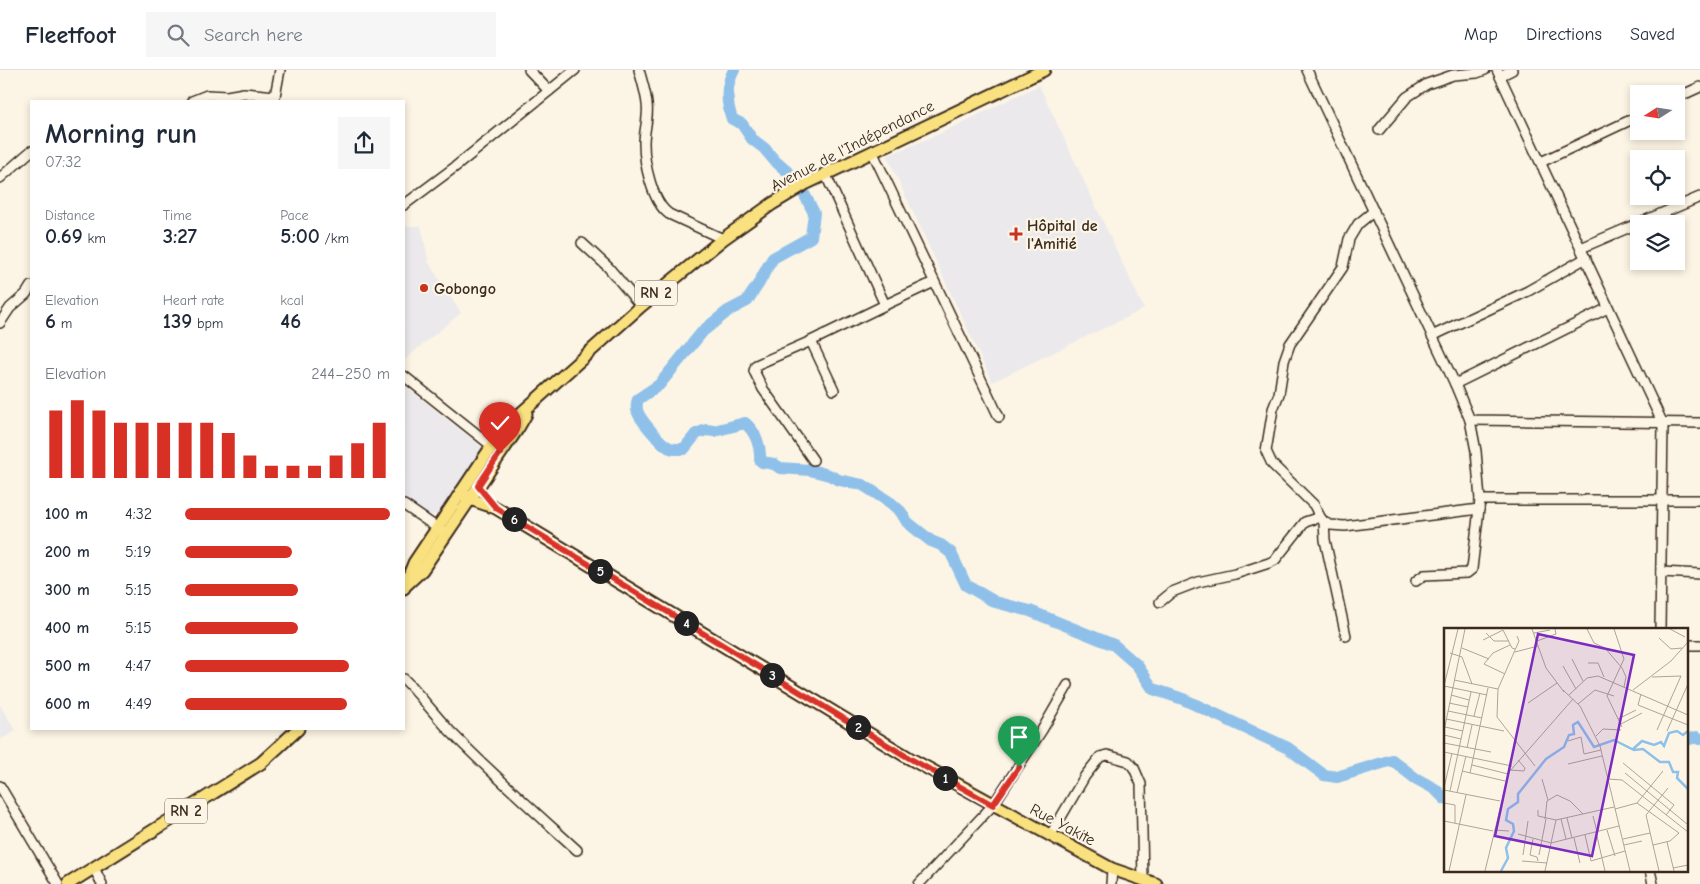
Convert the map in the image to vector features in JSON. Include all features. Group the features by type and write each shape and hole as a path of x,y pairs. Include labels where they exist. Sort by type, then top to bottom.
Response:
{"main road":[{"name":"Avenue de l'Indépendance","path":"474,482 492,446 510,423 641,306 723,239 792,191 825,173 1044,70"},
{"name":"Avenue de l'Indépendance","path":"405,585 422,570 442,531 465,495 518,428 529,407"},
{"name":"Rue Yakite","path":"474,482 496,508"},
{"name":"Rue Yakite","path":"465,495 496,508 909,758 1112,869 1156,884"},
{"name":"RN 2","path":"68,884 261,763 297,730"}],"street":[{"path":"194,100 207,95 226,96 244,93 274,99 280,70"},
{"path":"529,70 549,91"},
{"path":"405,204 455,167 575,70"},
{"path":"639,70 648,103 644,144 649,177 657,200 663,210 669,214 723,239"},
{"path":"1307,70 1455,384 1470,420 1476,451 1480,504 1472,569 1467,573 1424,575 1416,581"},
{"path":"1378,130 1407,97 1427,84 1453,75 1477,73 1484,70"},
{"path":"1512,70 1499,73 1663,424 1660,628"},
{"path":"1685,94 1700,87"},
{"path":"1541,162 1630,120"},
{"path":"872,151 999,417"},
{"path":"0,178 30,152"},
{"path":"825,173 885,305"},
{"path":"1581,248 1700,197"},
{"path":"1346,636 1322,520 1314,506 1272,464 1266,451 1273,409 1280,394 1284,361 1290,344 1343,267 1349,239 1358,224 1374,211"},
{"path":"582,243 608,267 641,306"},
{"path":"1432,336 1528,292 1586,258"},
{"path":"813,460 763,389 754,371 756,365 811,342 934,282"},
{"path":"0,323 10,308 26,294 30,288"},
{"path":"1455,384 1608,308"},
{"path":"811,342 834,390"},
{"path":"405,377 492,446"},
{"path":"1470,420 1700,423"},
{"path":"1160,602 1172,592 1198,582 1235,574 1275,560 1305,522 1322,520 1330,525 1344,526 1480,504 1700,500"},
{"path":"405,506 442,531"},
{"path":"1661,572 1700,574"},
{"path":"405,680 448,729 576,850"},
{"path":"919,884 993,805 1042,730 1068,685"},
{"path":"1050,836 1085,776 1100,757 1107,755 1128,761 1134,768 1141,784 1143,880"},
{"path":"0,786 58,884"},
{"path":"94,868 102,884"},
{"path":"1111,884 1112,869"}],"shaded area":[{"name":"Hôpital de l'Amitié","path":"1039,85 1144,309 992,382 887,156 943,132"},
{"name":"Gobongo","path":"405,226 421,226 429,263 461,313 405,359"},
{"path":"405,386 482,447 439,515 425,515 405,502"},
{"path":"0,705 16,731 0,740"}],"waterway":[{"path":"734,70 727,94 732,119 742,124 752,139 797,180 814,213 811,237 773,258 747,301 728,311 703,331 659,385 638,399 638,413 656,437 670,448 684,449 696,434 706,430 714,431 745,423 757,440 760,460 762,462 774,464 780,468 810,470 839,480 863,485 891,503 901,512 907,522 931,541 941,545 951,553 966,585 995,602 1030,611 1114,645 1137,665 1153,689 1183,699 1288,748 1324,775 1337,777 1392,760 1415,778 1435,789 1444,798"},
{"path":"1688,739 1697,737 1700,739"}],"place":[{"name":"Hôpital de l'Amitié","path":"1016,234"},
{"name":"Gobongo","path":"424,288"}],"route":[{"path":"500,453 478,486 496,508 909,758 993,805 1019,767"}]}
